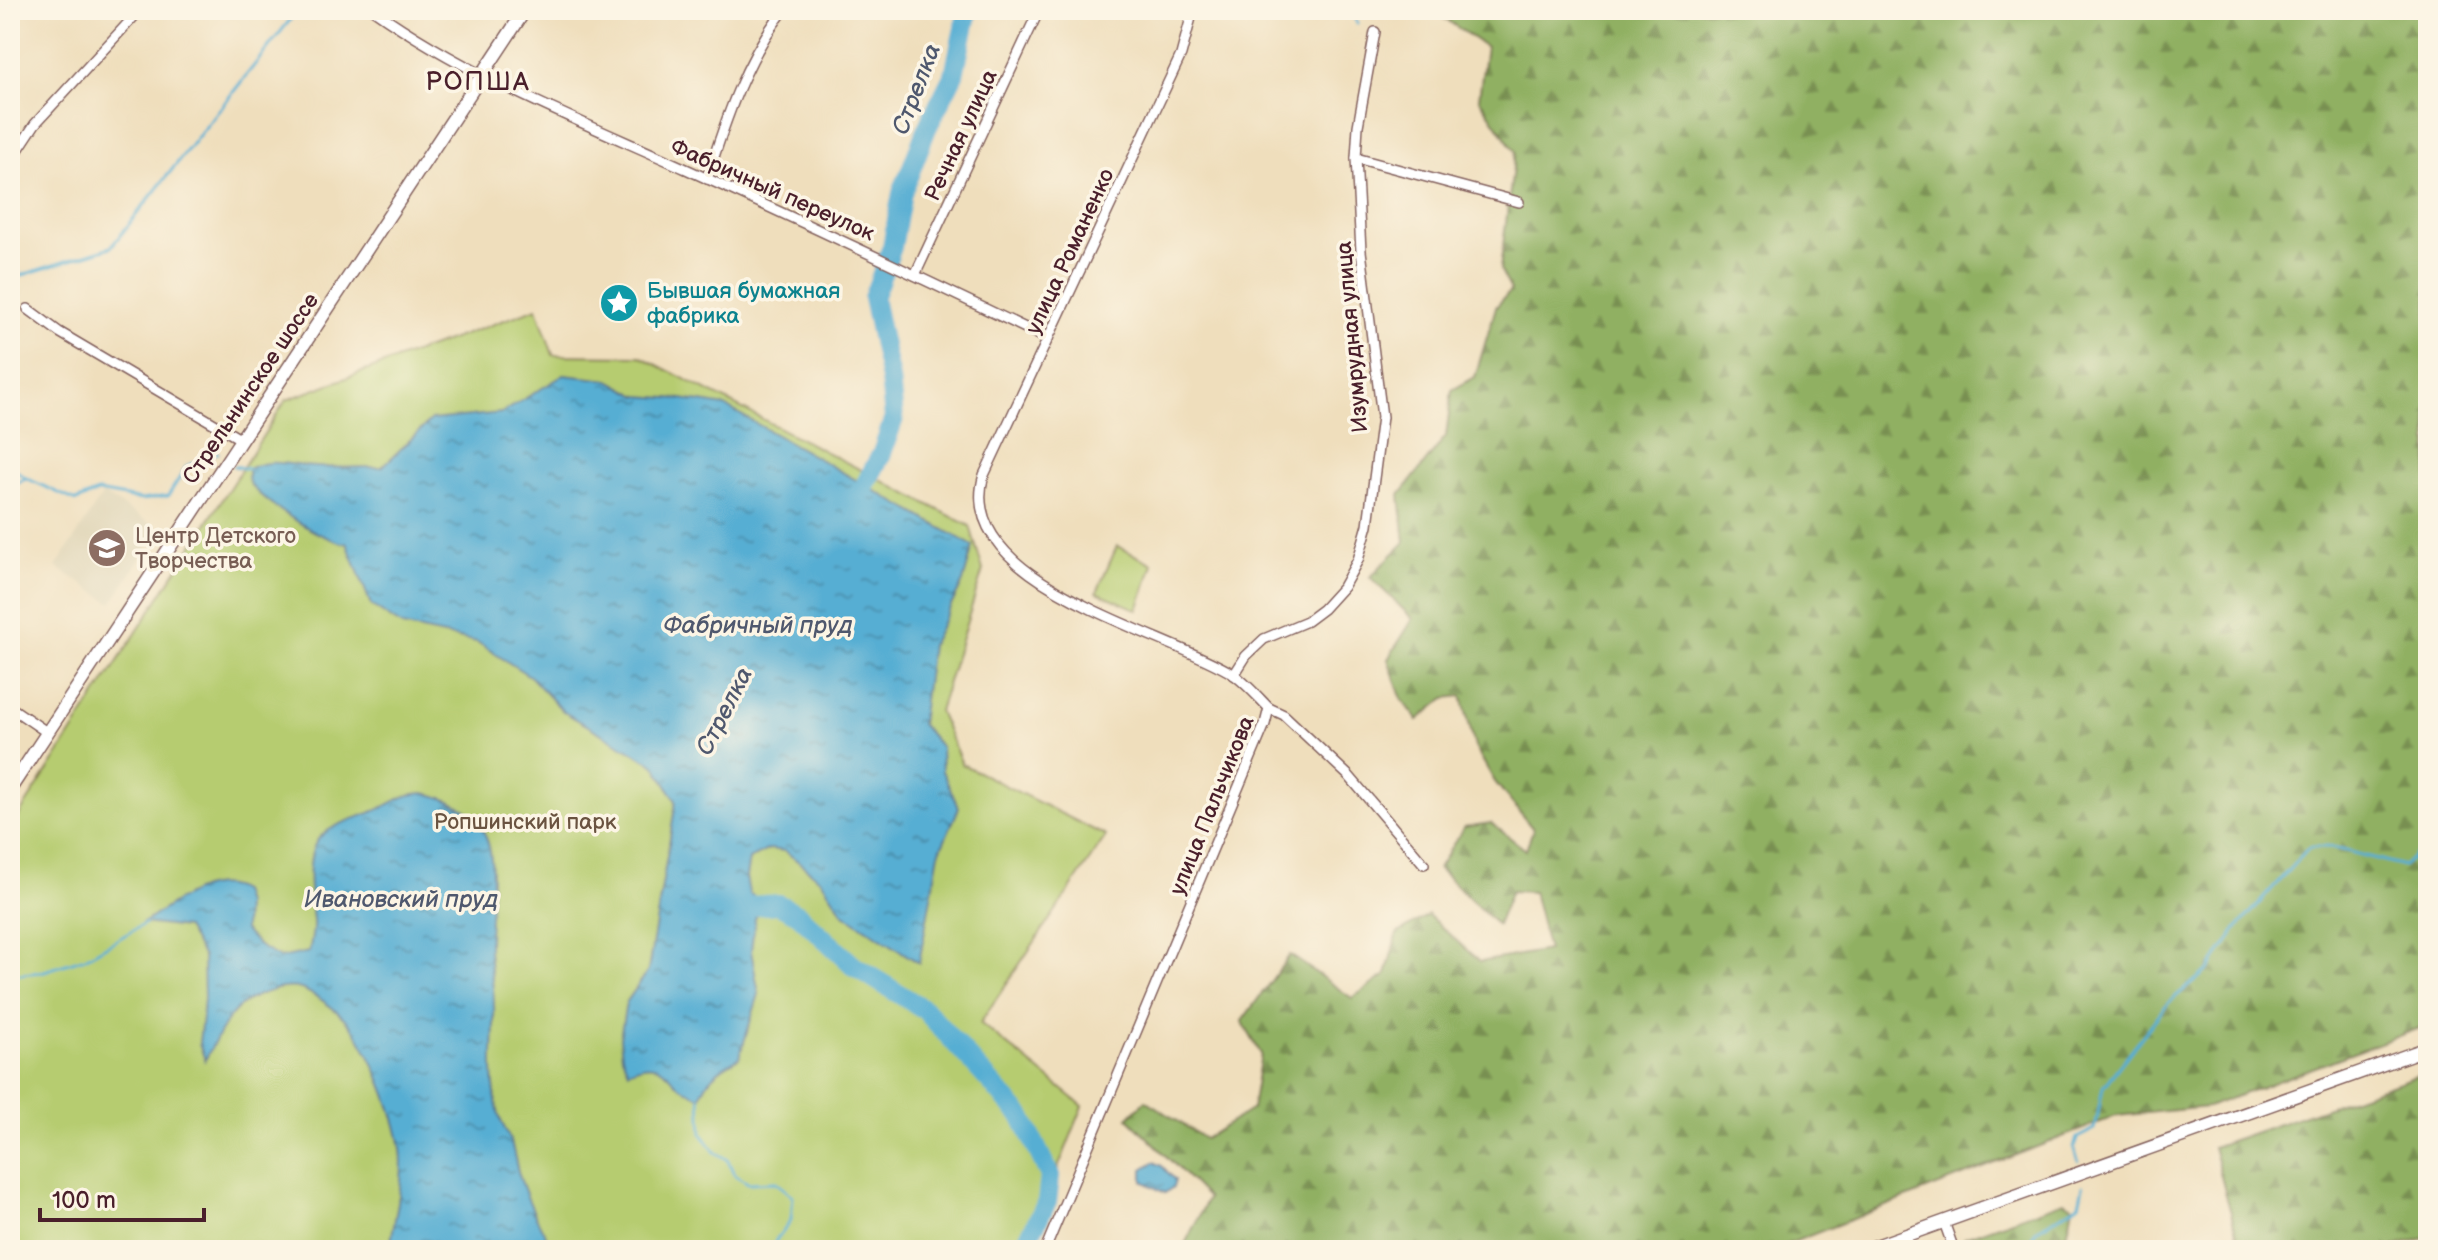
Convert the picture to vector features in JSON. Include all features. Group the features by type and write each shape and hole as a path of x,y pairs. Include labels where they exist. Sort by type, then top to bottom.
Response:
{"main road":[{"name":"Стрельнинское шоссе","path":"10,789 525,10"},
{"path":"1865,1250 2428,1048"}],"street":[{"path":"10,162 45,113 140,10"},
{"name":"Фабричный переулок","path":"374,10 410,36 517,93 873,254 1048,339"},
{"path":"707,179 725,121 771,26 784,10"},
{"name":"Речная улица","path":"915,275 1039,10"},
{"name":"улица Романенко","path":"981,507 980,488 984,475 1181,55 1193,10"},
{"name":"Изумрудная улица","path":"1234,675 1246,656 1264,639 1307,621 1343,587 1358,560 1368,525 1382,417 1361,251 1356,158 1358,126 1375,32"},
{"path":"1356,158 1519,202"},
{"path":"28,309 59,332 240,439"},
{"name":"улица Пальчикова","path":"981,507 985,527 1007,555 1044,586 1234,675 1269,708 1265,724 1045,1250"},
{"path":"10,707 48,733"},
{"path":"1269,708 1284,715 1349,776 1424,864"},
{"path":"1944,1222 1954,1250"}],"shaded area":[{"name":"Центр Детского Творчества","path":"103,494 159,529 112,603 56,567"}],"green space":[{"path":"1432,10 2428,10 2428,1025 2208,1107 2116,1116 1773,1250 1182,1250 1208,1198 1128,1118 1146,1100 1205,1139 1252,1109 1261,1054 1242,1021 1290,955 1352,998 1386,975 1397,934 1428,915 1480,962 1548,950 1533,892 1511,891 1497,925 1438,868 1464,827 1491,823 1526,850 1533,829 1495,782 1475,747 1462,696 1445,698 1418,720 1402,699 1388,659 1413,619 1370,577 1405,542 1400,495 1446,436 1452,390 1475,377 1496,307 1511,290 1500,269 1515,152 1479,98 1486,47"},
{"name":"Ропшинский парк","path":"537,308 553,355 640,356 970,526 983,570 939,711 962,764 1106,836 980,1023 1083,1106 1025,1250 10,1250 10,829 286,400"},
{"path":"1117,546 1153,564 1138,610 1097,592"},
{"path":"2428,1072 2428,1237 2382,1250 2241,1250 2213,1147"},
{"path":"2064,1201 2073,1206 2069,1227 2058,1250 1961,1250 1965,1237"}],"water":[{"name":"Фабричный пруд","path":"564,375 609,380 638,396 725,406 973,546 963,582 931,645 921,724 941,747 942,771 959,808 939,853 919,963 844,914 821,880 785,851 769,849 749,859 746,877 749,893 765,904 755,918 751,951 759,994 739,1058 715,1074 700,1098 655,1066 628,1071 622,1056 620,1038 626,1003 648,971 676,801 655,765 564,712 531,677 477,642 402,626 371,605 347,543 325,537 294,520 265,499 249,481 248,469 265,463 382,467 431,420 501,413"},
{"name":"Ивановский пруд","path":"424,793 452,802 472,815 484,831 490,851 489,945 494,998 496,1098 523,1188 554,1250 397,1250 391,1242 401,1176 399,1138 375,1067 349,1024 330,1006 301,989 270,991 236,1010 205,1060 199,1043 204,999 203,957 186,928 143,923 190,893 215,885 228,886 241,891 245,904 244,930 259,946 280,958 309,952 313,925 310,865 315,844 321,836 339,825 401,798"},
{"path":"1154,1162 1175,1180 1173,1187 1165,1193 1143,1181 1143,1169"}],"waterway":[{"path":"10,279 111,247 290,20 291,10"},
{"name":"Стрелка","path":"853,508 882,453 894,418 890,379 873,298 892,247 902,193 927,128 954,74 968,10"},
{"path":"1351,10 1357,23"},
{"path":"26,478 76,501 98,492 142,500 168,496 187,466 218,453"},
{"path":"10,466 26,478 10,487"},
{"path":"234,466 248,469"},
{"path":"2078,1161 2074,1149 2077,1138 2095,1129 2103,1087 2168,1003 2208,970 2239,926 2309,847 2331,847 2404,866 2428,842"},
{"name":"Стрелка","path":"738,907 778,904 798,914 854,966 925,1010 1022,1117 1050,1176 1047,1202 1022,1250"},
{"path":"10,975 41,972 85,958 146,923"},
{"path":"700,1098 702,1134 715,1152 727,1159 735,1175 748,1183 776,1182 793,1196 791,1220 776,1240 775,1250"},
{"path":"2025,1250 2036,1230 2079,1204 2083,1186"}],"place":[{"name":"Бывшая бумажная фабрика","path":"619,303"},
{"name":"Центр Детского Творчества","path":"107,548"}],"district":[{"name":"РОПША","path":"478,81"}]}
